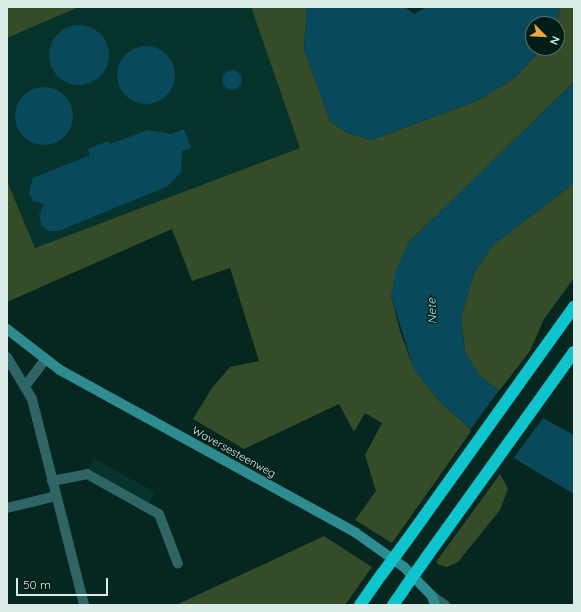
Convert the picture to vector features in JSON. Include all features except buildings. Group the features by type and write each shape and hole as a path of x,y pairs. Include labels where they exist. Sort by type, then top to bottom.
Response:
{"highway":[{"path":"360,605 574,307"},
{"path":"393,605 574,352"}],"main road":[{"name":"Waversesteenweg","path":"7,328 45,360 356,534 404,568 433,601"}],"street":[{"path":"7,356 26,385 84,605"},
{"path":"26,385 45,360"},
{"path":"52,481 87,474 159,514 178,564"},
{"path":"7,508 56,496"},
{"name":"Waversesteenweg","path":"433,601 445,605"}],"shaded area":[{"path":"79,7 251,7 300,148 35,248 7,181 7,38"},
{"path":"94,458 155,492 149,503 88,469"}],"green space":[{"path":"7,7 79,7 7,38"},
{"path":"251,7 307,7 304,49 330,121 346,132 371,140 479,100 516,77 535,56 565,56 565,16 558,16 561,7 574,7 574,82 409,242 391,296 400,331 414,369 440,402 472,430 392,543 355,520 376,491 365,455 382,423 365,413 354,432 339,404 244,449 193,419 212,388 230,367 259,361 230,268 192,281 172,229 7,302 7,181 35,248 300,148"},
{"path":"574,183 574,278 544,319 530,351 499,391 480,376 465,352 461,317 474,273 493,245"},
{"path":"500,474 508,489 500,510 458,562 447,567 439,565 436,562"},
{"path":"324,536 372,567 345,605 176,605"}],"water":[{"path":"307,7 405,7 414,14 426,7 561,7 558,16 525,16 525,56 535,56 516,77 479,100 371,140 346,132 330,121 304,49"},
{"path":"79,25 95,30 100,34 104,39 109,55 104,71 100,76 95,80 79,85 63,80 58,76 54,71 49,55 54,39 58,34 63,30"},
{"path":"140,46 152,46 162,50 171,59 175,69 175,81 167,96 152,104 140,104 130,100 121,91 117,81 117,69 121,59 130,50"},
{"path":"232,70 239,73 242,80 239,87 232,90 225,87 222,80 225,73"},
{"name":"Nete","path":"574,82 574,183 493,245 474,273 461,317 465,352 480,376 513,402 574,435 574,494 485,441 440,402 414,369 391,296 396,269 409,242"},
{"path":"38,87 50,87 65,95 73,110 73,122 65,137 50,145 38,145 23,137 15,122 15,110 23,95"},
{"path":"184,129 191,148 182,151 181,172 168,186 59,231 49,231 42,226 39,215 44,204 33,201 29,193 33,178 90,155 88,149 108,141 110,144 148,130 171,134"}],"pier":[{"path":"500,389 544,417 512,460 470,430"}]}
